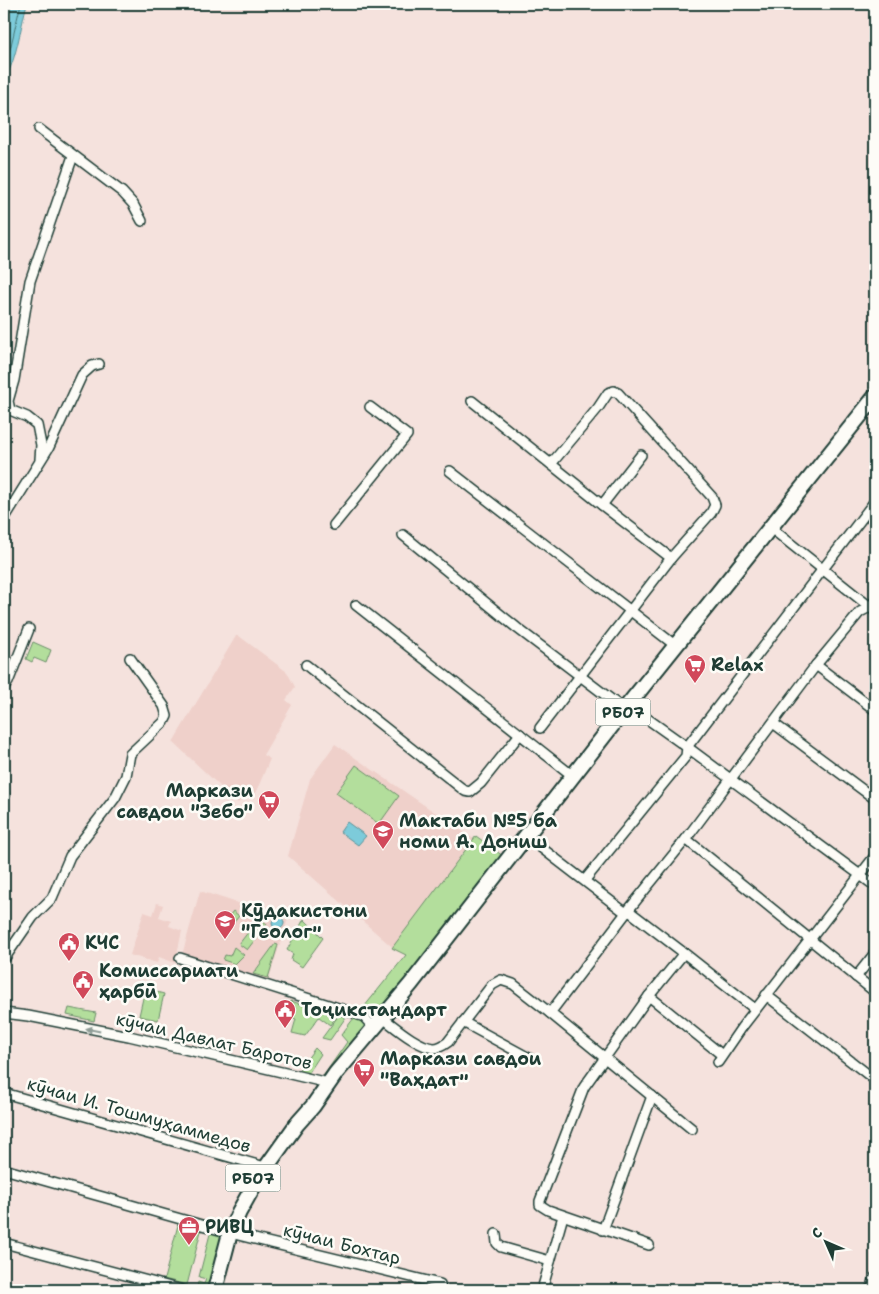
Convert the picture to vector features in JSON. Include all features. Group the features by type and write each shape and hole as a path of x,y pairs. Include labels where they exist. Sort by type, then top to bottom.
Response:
{"highway":[{"name":"РБ07","path":"209,1290 228,1232 263,1167 875,397"},
{"name":"РБ07","path":"215,1290 228,1232"}],"street":[{"path":"39,128 122,192 133,204 142,221"},
{"path":"40,459 41,445 37,425 27,417 10,410 8,401 14,380 30,281 73,156"},
{"path":"4,519 49,447 82,375 92,366 99,364"},
{"path":"540,728 671,558 711,513 715,505 712,497 618,393 614,391 608,393 598,408 551,464"},
{"path":"472,400 671,558"},
{"path":"334,525 406,435 370,407"},
{"path":"602,504 641,455"},
{"path":"450,471 676,646"},
{"path":"585,880 686,756 687,747 875,501"},
{"path":"771,528 874,606"},
{"path":"403,536 580,676 687,747 875,886"},
{"path":"356,605 573,776"},
{"path":"550,1013 686,839 816,665 860,612 874,606"},
{"path":"4,688 29,629"},
{"path":"4,959 33,917 52,898 70,856 115,798 126,776 130,754 164,722 167,716 164,706 130,658"},
{"path":"306,665 465,792 470,792 481,783 520,734"},
{"path":"816,665 875,710"},
{"path":"773,723 875,799"},
{"path":"4,793 4,817"},
{"path":"526,836 684,953 755,1010"},
{"path":"686,839 875,992"},
{"path":"650,996 720,1058 766,995 875,856"},
{"path":"649,1245 564,1216 543,1207 540,1205 540,1201 584,1087 650,996 684,953"},
{"path":"856,977 875,953"},
{"path":"180,958 357,1014 434,1048 444,1046 448,1042 492,985 501,980 513,984 692,1129"},
{"path":"766,995 875,1080"},
{"name":"кӯчаи Давлат Баротов","path":"4,1013 129,1036 328,1083"},
{"path":"463,1022 529,1058"},
{"name":"кӯчаи И. Тошмуҳаммедов","path":"4,1093 263,1167"},
{"path":"603,1230 652,1096"},
{"path":"4,1169 228,1232"},
{"path":"542,1290 564,1216"},
{"name":"кӯчаи Бохтар","path":"228,1232 384,1272 440,1284 440,1290"},
{"path":"496,1234 497,1243 501,1247 550,1261"},
{"path":"4,1243 182,1290"},
{"path":"871,1290 875,1277"}],"shaded area":[{"path":"236,636 239,636 287,672 295,687 286,700 292,705 263,755 270,759 253,799 245,796 238,803 173,742"},
{"name":"Мактаби №5 ба номи А. Дониш","path":"335,744 481,844 398,952 288,856 310,779"},
{"path":"200,891 288,919 268,981 182,955"},
{"path":"157,903 163,905 159,917 171,921 169,926 182,931 175,963 159,957 157,963 130,955 144,912 153,915"}],"green space":[{"path":"33,642 51,650 46,663 34,658 32,662 26,659"},
{"path":"356,765 399,796 379,824 336,793"},
{"path":"476,836 507,859 374,1025 360,1012 406,955 392,948"},
{"path":"233,911 239,916 227,931 221,926"},
{"path":"259,918 267,924 247,950 239,944"},
{"path":"304,919 323,938 302,967 291,960 293,954 287,950"},
{"path":"275,944 278,945 268,978 253,974"},
{"path":"234,947 244,955 235,964 223,960 225,955 230,956"},
{"path":"145,989 164,994 158,1020 139,1016"},
{"path":"291,1001 337,1016 330,1025 319,1017 305,1036 292,1033 296,1019 285,1016"},
{"path":"69,1008 96,1013 94,1021 67,1015"},
{"path":"357,1014 374,1028 328,1083 319,1082 347,1042 341,1035"},
{"path":"339,1015 346,1017 330,1040 322,1038"},
{"path":"315,1048 321,1054 308,1074 298,1071"},
{"path":"179,1221 202,1227 187,1285 164,1279"},
{"path":"211,1230 225,1234 209,1290 197,1287 198,1282 204,1284 206,1279 199,1277"}],"water":[{"path":"4,4 27,4 12,64 4,79"},
{"path":"347,822 366,836 358,845 340,832"},
{"path":"276,917 280,917 284,923 280,929 276,929 272,925 272,921"}],"place":[{"name":"Relax","path":"695,684"},
{"name":"Маркази савдои \"Зебо\"","path":"269,820"},
{"name":"Мактаби №5 ба номи А. Дониш","path":"383,850"},
{"name":"Кӯдакистони \"Геолог\"","path":"225,940"},
{"name":"КЧС","path":"69,962"},
{"name":"Комиссариати ҳарбӣ","path":"83,1000"},
{"name":"Тоҷикстандарт","path":"285,1029"},
{"name":"Маркази савдои \"Ваҳдат\"","path":"364,1088"},
{"name":"РИВЦ","path":"189,1246"}]}
